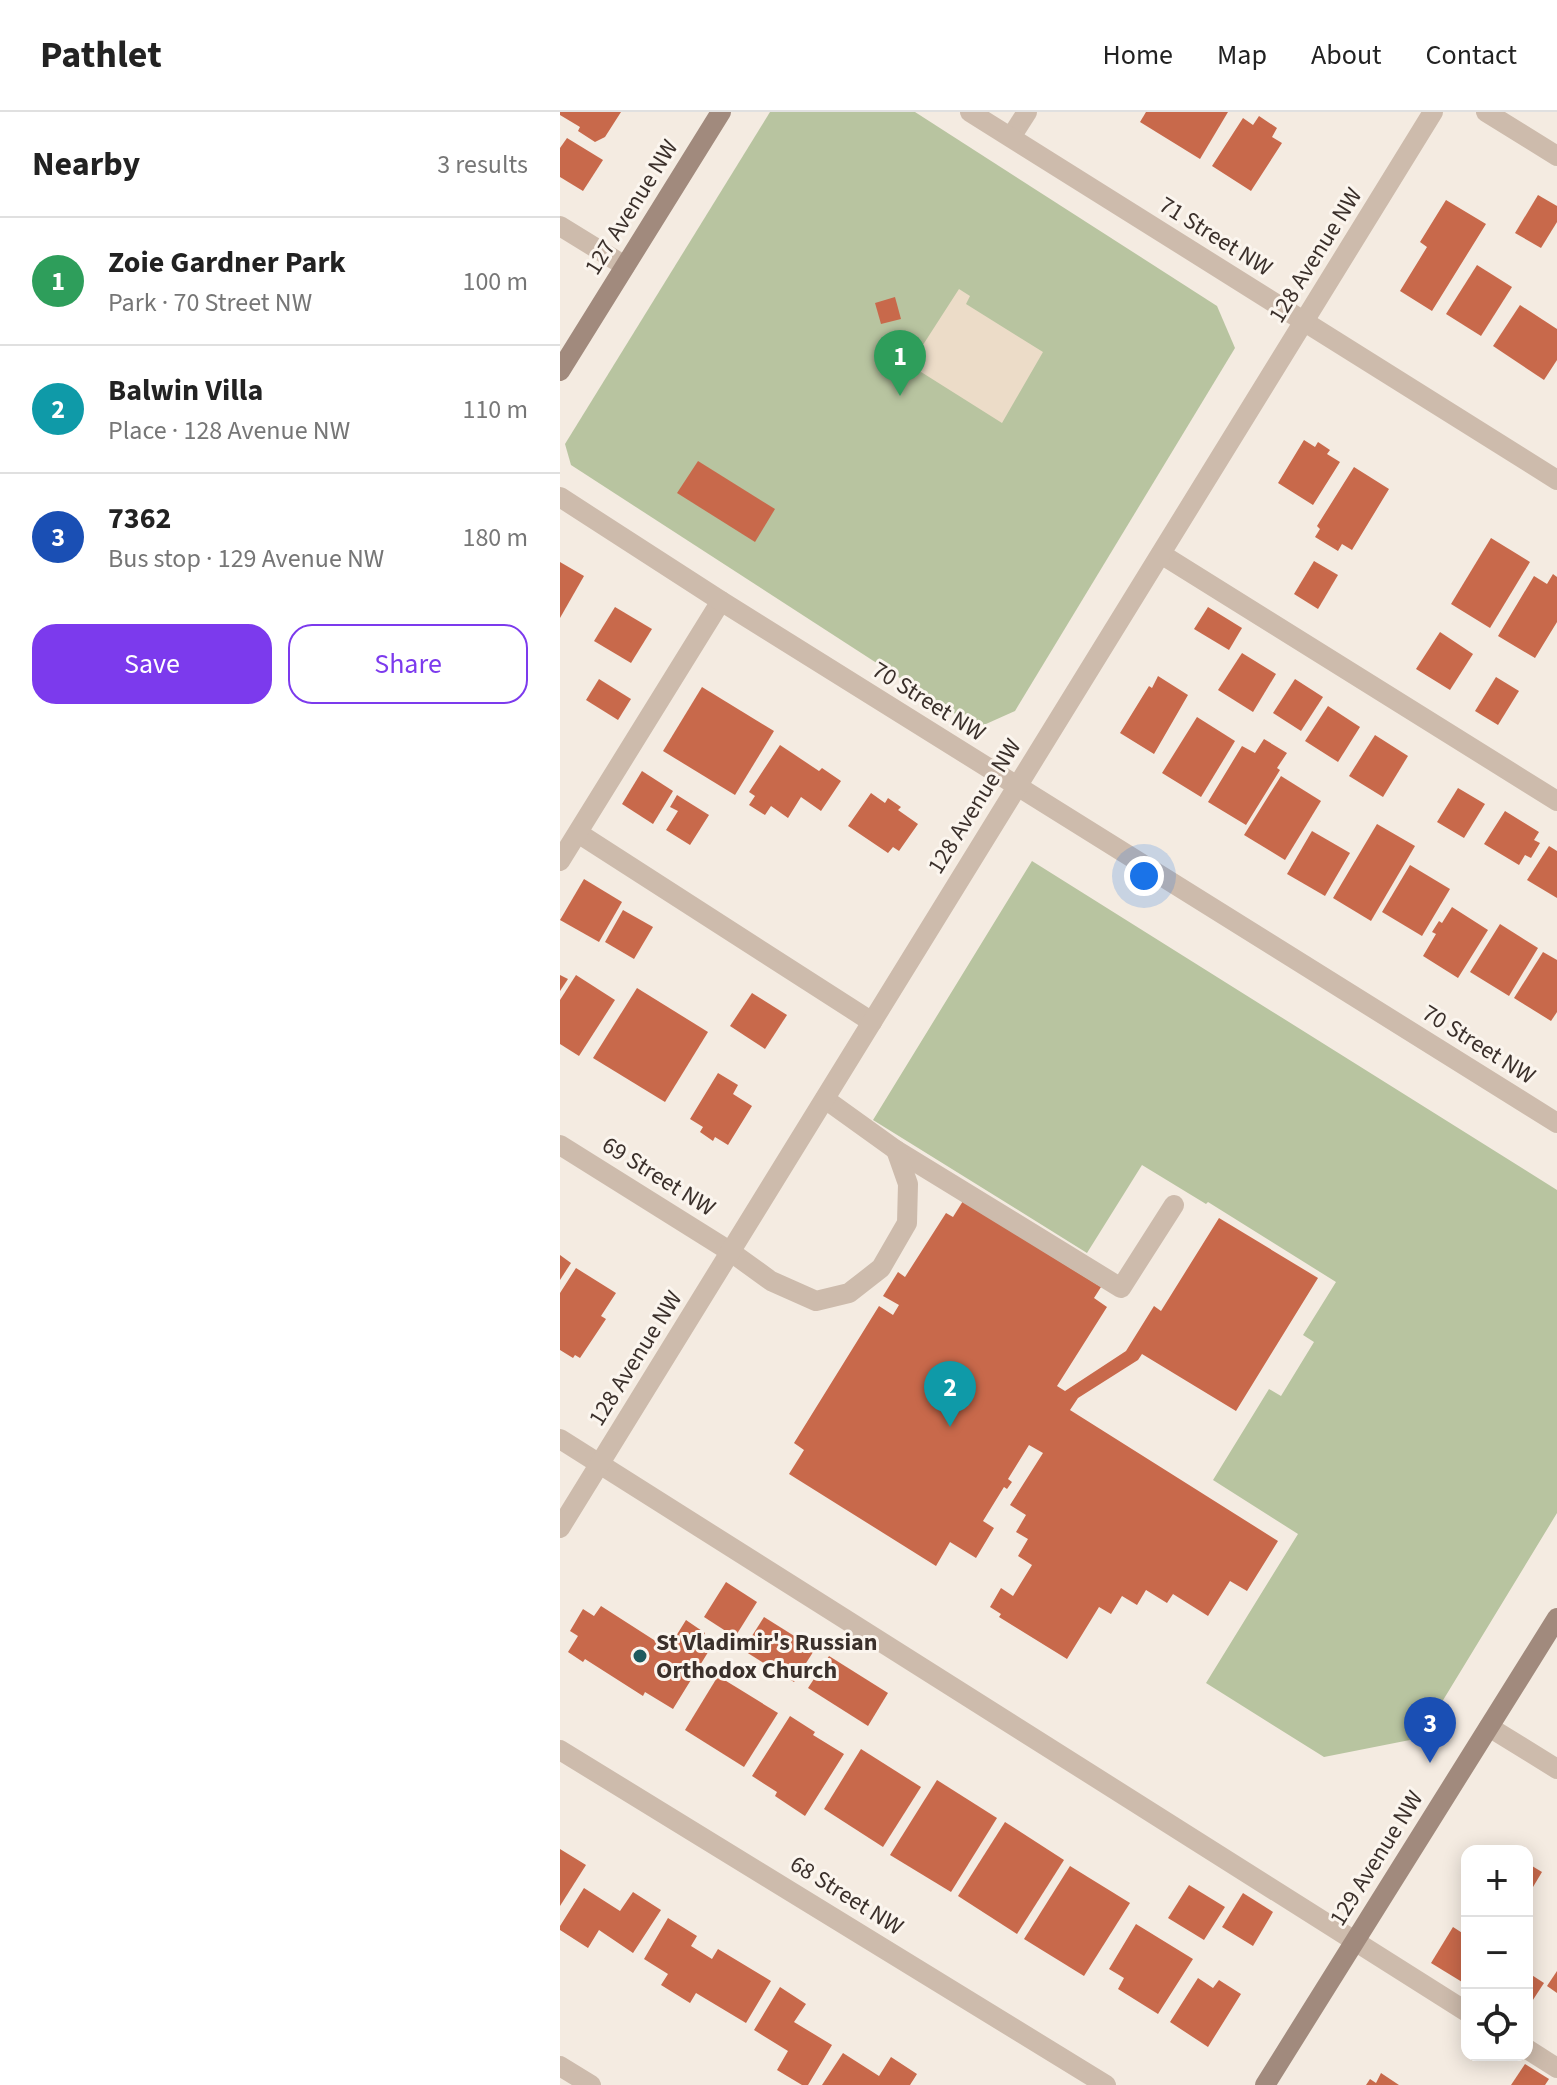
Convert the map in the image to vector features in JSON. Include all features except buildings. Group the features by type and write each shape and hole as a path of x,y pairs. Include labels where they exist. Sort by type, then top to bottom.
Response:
{"street":[{"name":"127 Avenue NW","path":"560,371 721,112"},
{"name":"71 Street NW","path":"970,112 1557,480"},
{"path":"1011,137 1027,112"},
{"name":"128 Avenue NW","path":"560,1528 1433,112"},
{"path":"1486,112 1557,156"},
{"path":"560,226 625,266"},
{"name":"70 Street NW","path":"560,497 1017,787 1557,1123"},
{"path":"1161,554 1557,801"},
{"path":"560,861 721,601"},
{"path":"578,833 872,1022"},
{"path":"825,1099 896,1150 1121,1288 1174,1205"},
{"name":"69 Street NW","path":"560,1145 731,1252 771,1281 816,1301 849,1293 881,1268 907,1223 908,1184 896,1150"},
{"path":"560,1439 1461,2008"},
{"name":"129 Avenue NW","path":"1265,2085 1557,1618"},
{"path":"1489,1727 1557,1769"},
{"name":"68 Street NW","path":"560,1750 1106,2085"},
{"path":"1533,2053 1557,2068"},
{"path":"560,2066 591,2085"}],"green space":[{"path":"770,112 915,112 1217,306 1235,348 1015,711 977,728 571,465 565,444"},
{"path":"1032,861 1557,1190 1557,1513 1420,1738 1324,1757 1206,1683 1298,1534 1213,1480 1269,1389 1281,1396 1314,1342 1303,1335 1336,1282 1208,1202 1206,1204 1142,1165 1087,1253 873,1120"}],"shaded area":[{"path":"959,289 970,296 966,304 1043,352 1002,423 910,365"}],"place":[{"name":"Zoie Gardner Park","path":"900,396"},
{"name":"Balwin Villa","path":"950,1427"},
{"name":"St Vladimir's Russian Orthodox Church","path":"640,1656"},
{"name":"7362","path":"1430,1763"}]}
